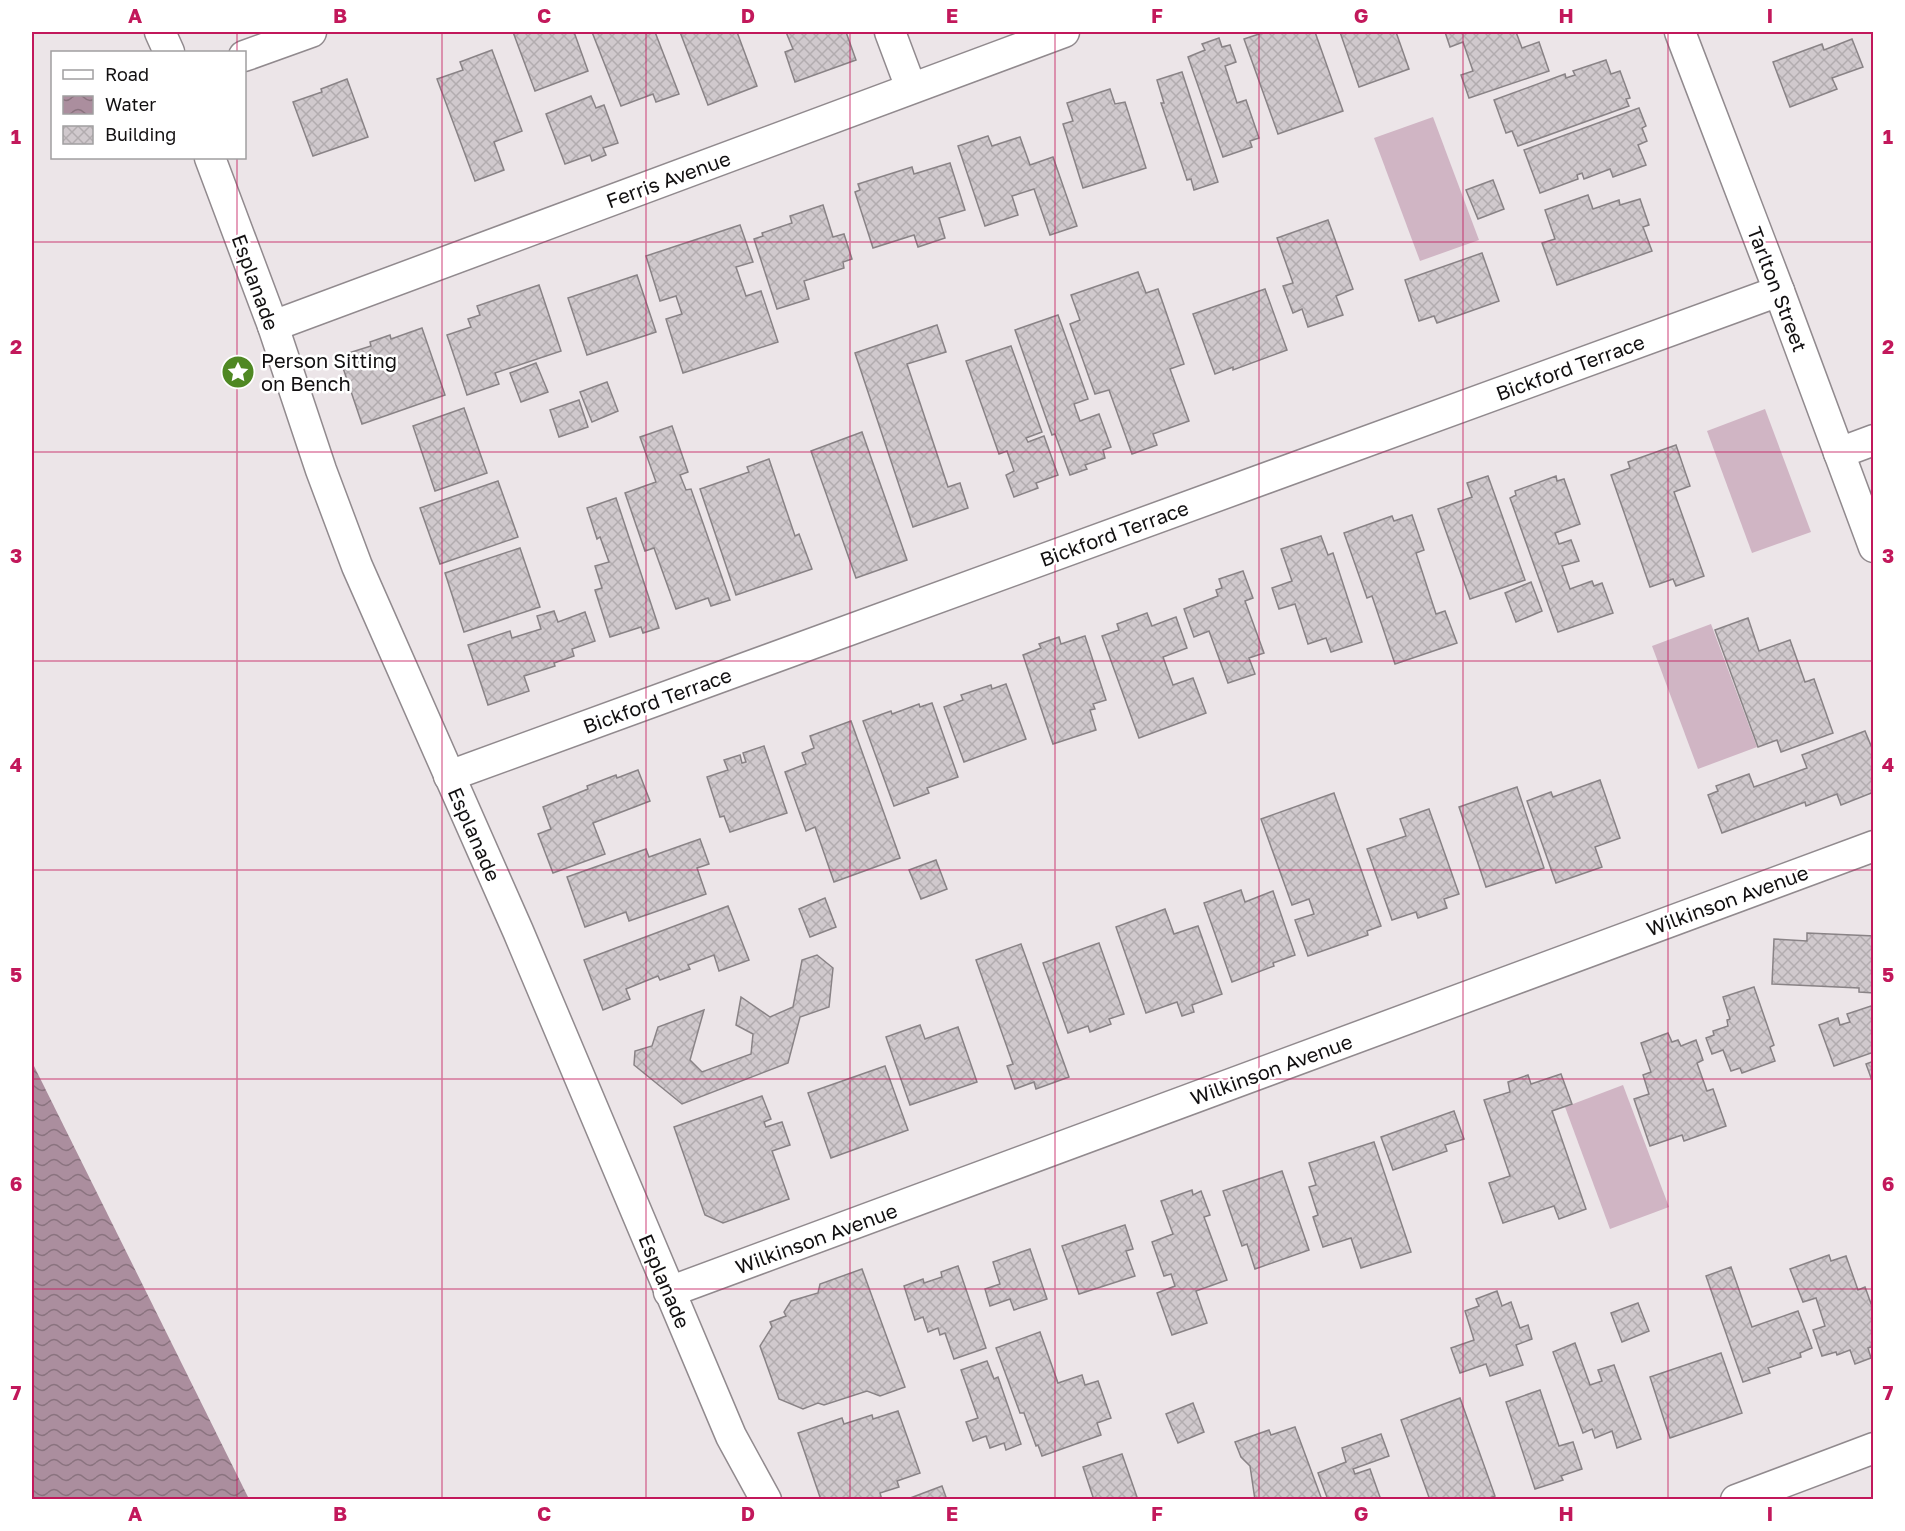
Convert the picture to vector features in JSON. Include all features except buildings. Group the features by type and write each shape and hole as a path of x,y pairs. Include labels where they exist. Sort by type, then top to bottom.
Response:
{"street":[{"path":"160,32 169,51"},
{"path":"246,56 310,32"},
{"path":"890,32 912,88"},
{"name":"Ferris Avenue","path":"273,326 1064,32"},
{"name":"Tarlton Street","path":"1680,32 1874,547"},
{"name":"Esplanade","path":"210,159 273,326 321,470 357,566 562,1034 731,1436 766,1500"},
{"name":"Bickford Terrace","path":"448,776 1779,291"},
{"path":"1839,453 1874,440"},
{"name":"Wilkinson Avenue","path":"669,1292 1874,846"},
{"path":"1736,1500 1874,1448"}],"shaded area":[{"path":"1433,117 1479,240 1420,261 1374,138"},
{"path":"1765,409 1811,532 1752,553 1707,431"},
{"path":"1711,624 1757,747 1698,769 1652,646"},
{"path":"1623,1085 1669,1207 1610,1229 1565,1107"}],"water":[{"path":"32,1062 249,1499 32,1499"}],"place":[{"name":"Person Sitting on Bench","path":"238,372"}]}
